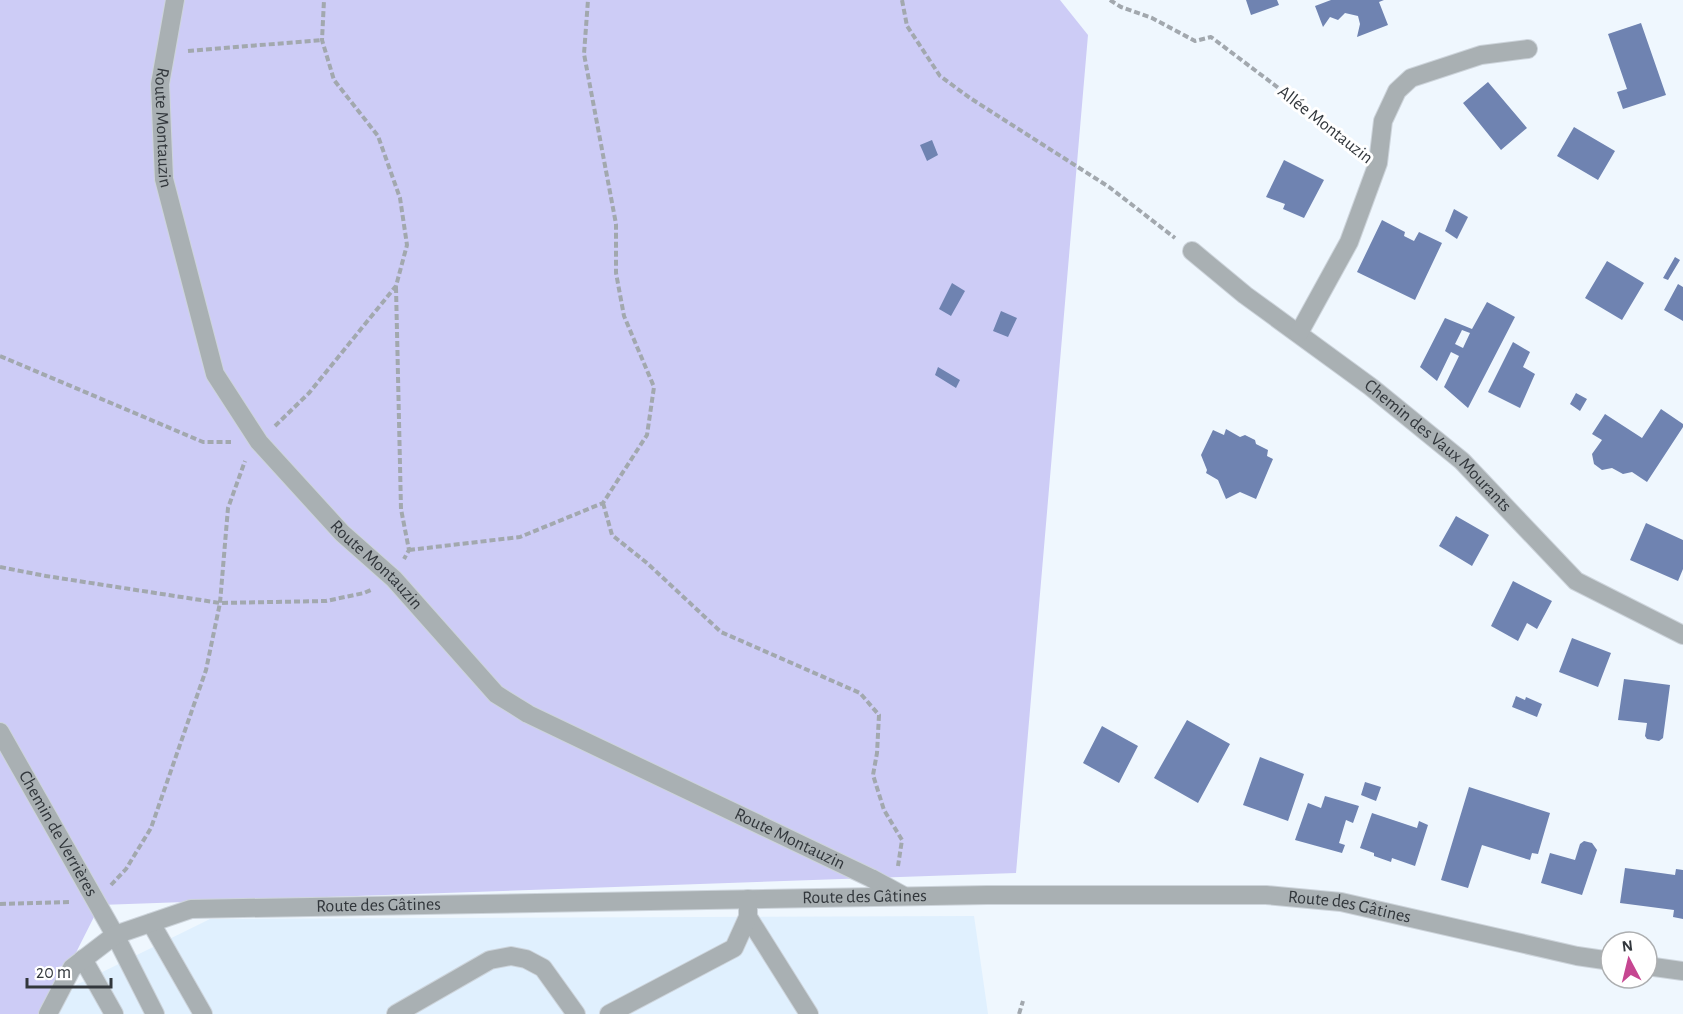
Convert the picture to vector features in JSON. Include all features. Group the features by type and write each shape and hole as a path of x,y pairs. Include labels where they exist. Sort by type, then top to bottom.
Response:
{"street":[{"name":"Route Montauzin","path":"175,0 160,84 164,179 215,374 258,442 342,533 394,579 496,694 528,714 871,878 904,896"},
{"path":"1378,163 1383,121 1397,91 1411,78 1481,55 1528,49"},
{"name":"Allée Montauzin","path":"1299,333 1349,242 1378,163"},
{"name":"Chemin des Vaux Mourants","path":"1192,251 1245,295 1371,387 1462,461 1576,581 1683,635"},
{"name":"Chemin de Verrières","path":"0,732 115,935 156,1014"},
{"name":"Route des Gâtines","path":"48,1014 72,969 115,935 191,909 748,908 904,896 1192,894 1277,896 1341,902 1599,959"},
{"path":"609,1014 734,948 748,908"},
{"path":"748,908 809,1014"},
{"path":"151,923 203,1014"},
{"path":"396,1014 490,960 511,956 525,959 543,968 576,1014"},
{"path":"83,959 114,1014"},
{"path":"1659,968 1683,971"}],"path":[{"path":"409,549 520,537 603,503 646,435 654,387 624,316 616,273 616,224 584,54 588,0"},
{"path":"902,0 907,26 940,76 970,98 1108,187 1192,251"},
{"name":"Allée Montauzin","path":"1110,0 1121,7 1152,18 1195,41 1211,37 1378,163"},
{"path":"166,52 322,40"},
{"path":"394,579 409,549 401,509 396,286"},
{"path":"0,356 203,442 258,442"},
{"path":"603,503 612,535 647,562 721,632 860,693 879,715 873,775 884,810 902,840 898,871 904,896"},
{"path":"0,567 220,603 326,602 364,594"},
{"path":"0,904 96,901"},
{"path":"1019,1014 1023,1000"}],"shaded area":[{"path":"0,0 1060,0 1088,35 1016,873 100,905 45,1014 0,1014"},
{"path":"974,916 988,1014 59,1014 72,987 210,919"}],"building":[{"path":"1246,0 1277,0 1279,5 1251,15"},
{"path":"1331,0 1384,0 1379,2 1388,25 1357,37 1360,24 1358,16 1345,13 1338,20 1330,17 1323,27 1315,6"},
{"path":"1641,23 1666,95 1623,109 1617,92 1627,89 1608,34"},
{"path":"1488,82 1527,128 1501,150 1463,103"},
{"path":"1574,127 1615,151 1598,180 1557,156"},
{"path":"932,140 938,155 927,161 920,145"},
{"path":"1284,160 1324,180 1304,218 1283,209 1285,204 1266,197"},
{"path":"1454,209 1468,217 1457,239 1445,231"},
{"path":"1382,220 1405,232 1404,236 1414,241 1419,232 1442,243 1415,300 1357,272"},
{"path":"1675,257 1680,260 1668,280 1663,278"},
{"path":"1607,261 1644,283 1622,320 1585,298"},
{"path":"952,283 965,291 951,316 939,309"},
{"path":"1678,284 1683,287 1683,321 1664,310"},
{"path":"1487,302 1515,317 1468,408 1444,387 1459,356 1451,352 1437,381 1420,367 1445,318 1472,329","holes":["1462,330 1470,333 1463,348 1455,344"]},
{"path":"1001,311 1017,318 1008,337 993,331"},
{"path":"1513,342 1530,352 1523,367 1535,374 1520,408 1488,392"},
{"path":"938,367 960,380 956,388 935,375"},
{"path":"1576,393 1587,399 1580,411 1570,404"},
{"path":"1661,409 1683,424 1683,427 1647,482 1632,472 1623,474 1612,468 1602,470 1594,464 1592,454 1602,440 1592,434 1605,414 1642,438"},
{"path":"1226,429 1240,437 1245,435 1255,440 1256,444 1268,450 1267,456 1273,459 1256,499 1240,492 1226,499 1218,480 1206,473 1201,455 1213,430 1224,435"},
{"path":"1456,516 1489,535 1472,566 1439,546"},
{"path":"1646,523 1683,540 1683,569 1678,581 1630,560"},
{"path":"1513,581 1552,601 1537,629 1527,623 1518,641 1491,626"},
{"path":"1572,638 1611,653 1598,687 1559,672"},
{"path":"1624,679 1670,685 1663,738 1659,741 1647,739 1645,736 1647,723 1618,720"},
{"path":"1516,696 1525,700 1526,697 1542,704 1537,717 1512,707"},
{"path":"1187,720 1230,744 1198,803 1154,778"},
{"path":"1102,726 1138,746 1119,783 1083,763"},
{"path":"1260,757 1304,774 1288,821 1243,805"},
{"path":"1365,782 1381,787 1376,801 1361,795"},
{"path":"1469,787 1550,813 1538,854 1532,853 1530,860 1482,845 1468,888 1441,880"},
{"path":"1325,796 1359,806 1353,823 1346,820 1339,843 1345,845 1342,853 1295,840 1308,803 1321,808"},
{"path":"1372,813 1417,828 1419,821 1428,825 1415,866 1392,858 1391,862 1360,848"},
{"path":"1584,841 1592,843 1597,850 1582,895 1541,883 1550,853 1575,860 1580,844"},
{"path":"1625,868 1675,875 1676,869 1683,870 1683,919 1673,917 1674,910 1620,903"}]}
